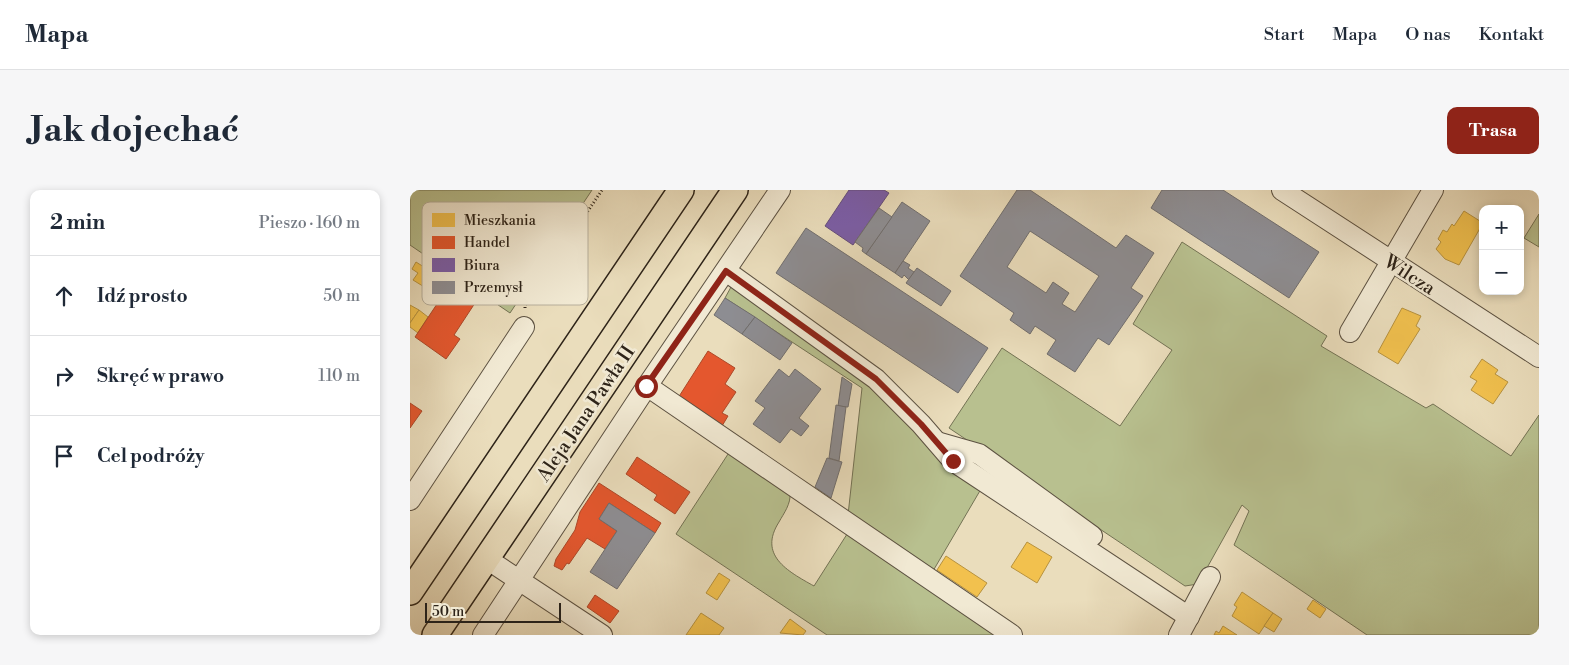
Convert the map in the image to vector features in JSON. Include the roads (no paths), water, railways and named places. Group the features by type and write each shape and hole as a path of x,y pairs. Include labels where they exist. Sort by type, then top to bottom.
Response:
{"main road":[{"path":"410,592 681,190"},
{"name":"Aleja Jana Pawła II","path":"435,635 735,190"}],"street":[{"path":"483,635 646,386 780,190"},
{"name":"Wilcza","path":"1282,190 1539,357"},
{"path":"1350,332 1433,190"},
{"path":"726,271 876,379 953,461 1004,484 1192,612"},
{"path":"410,500 524,327"},
{"path":"646,386 1012,635"},
{"path":"487,559 602,635"},
{"path":"1179,635 1210,577"}]}
